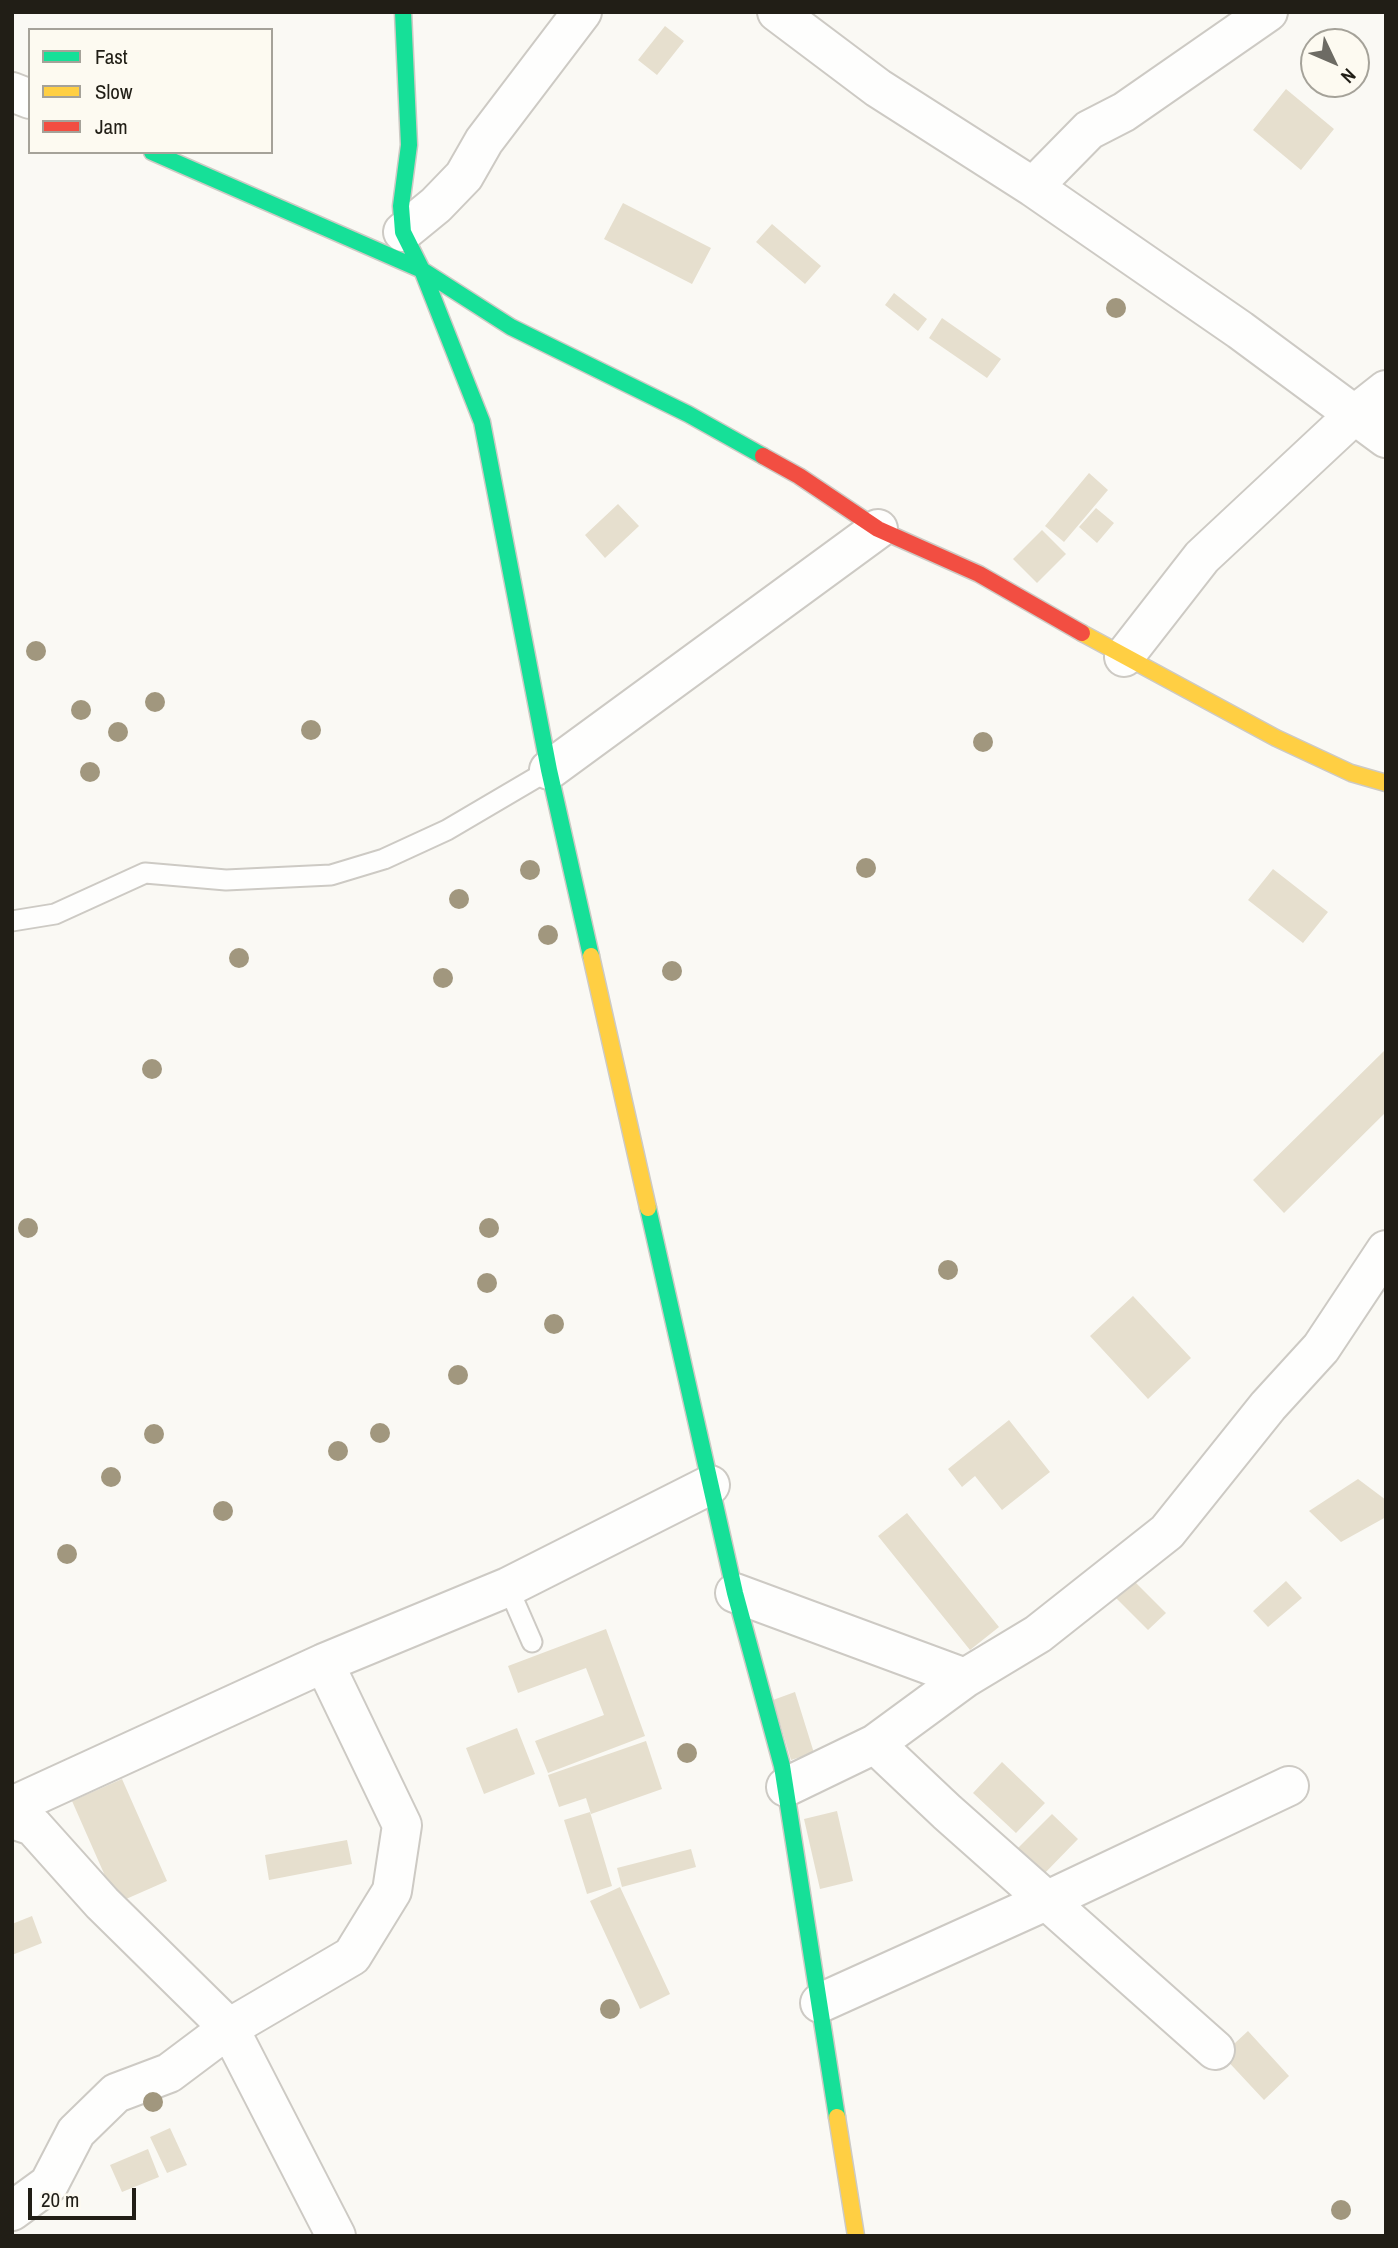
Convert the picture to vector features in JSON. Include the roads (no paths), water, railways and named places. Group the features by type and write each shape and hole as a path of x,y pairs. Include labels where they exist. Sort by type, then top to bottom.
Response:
{"street":[{"path":"403,12 409,145 401,206 403,232 422,270 482,422 549,770 735,1594 782,1766 856,2236"},
{"path":"403,232 436,205 464,176 484,141 582,12"},
{"path":"777,12 878,88 1033,187 1240,330 1386,438"},
{"path":"1033,187 1089,130 1124,112 1268,12"},
{"path":"157,154 422,270 511,327 688,414 799,477 878,529 979,574 1124,657 1276,738 1351,774 1386,783"},
{"path":"1124,657 1202,556 1353,416 1386,390"},
{"path":"549,770 878,529"},
{"path":"786,1787 875,1744 965,1678 1038,1634 1167,1532 1268,1406 1321,1348 1386,1250"},
{"path":"12,1806 324,1664 508,1587 710,1485"},
{"path":"735,1594 965,1678"},
{"path":"12,2211 48,2184 76,2132 116,2093 169,2073 229,2028 352,1956 392,1891 401,1825 324,1664"},
{"path":"875,1744 947,1812 1215,2050"},
{"path":"820,2003 1048,1900 1289,1786"},
{"path":"12,1819 33,1826 102,1903 229,2028 336,2236"}],"lane":[{"path":"12,921 55,914 145,873 226,880 331,875 384,859 447,830 549,770"},
{"path":"508,1587 532,1642"}]}
